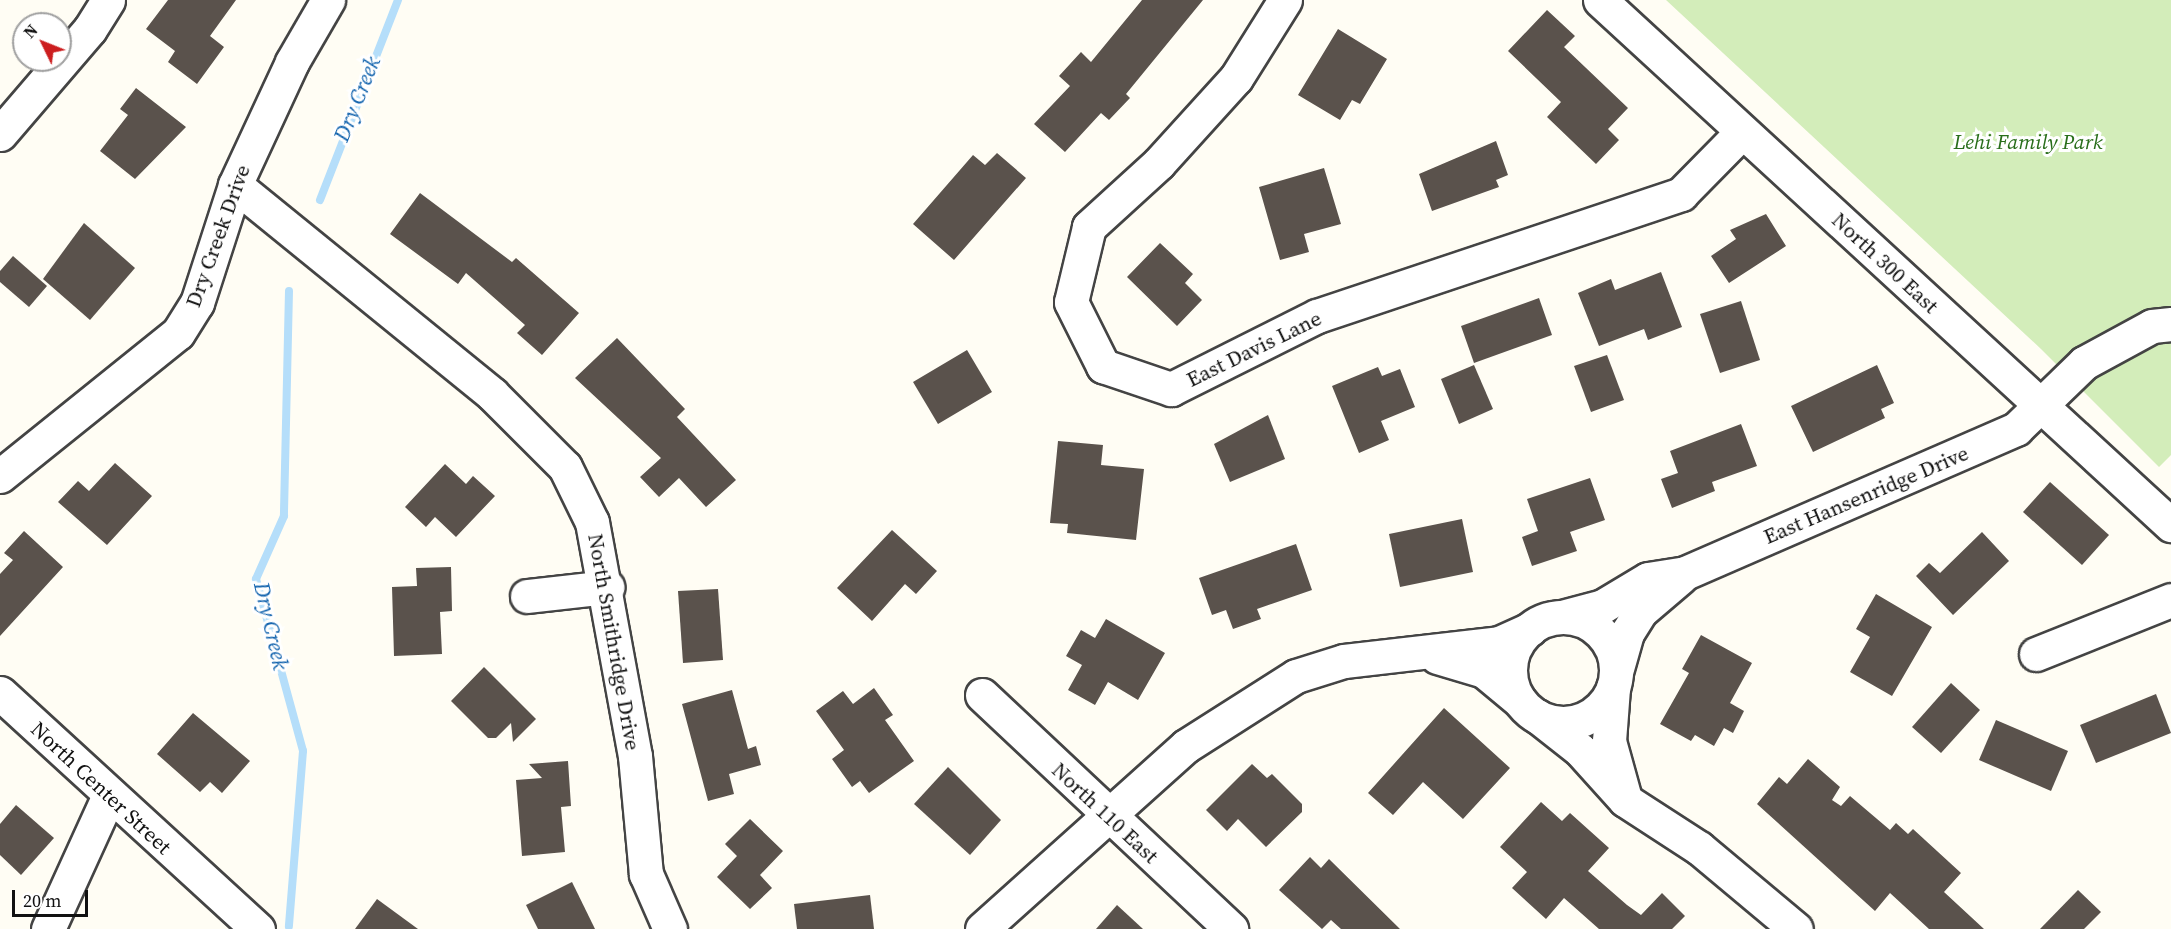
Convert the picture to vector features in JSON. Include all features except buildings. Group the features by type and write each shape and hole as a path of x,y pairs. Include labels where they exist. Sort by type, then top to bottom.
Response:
{"street":[{"path":"0,134 90,29 108,0"},
{"name":"Dry Creek Drive","path":"0,476 178,333 197,303 235,185 292,62 328,0"},
{"name":"East Davis Lane","path":"1285,0 1236,78 1159,163 1089,227 1071,302 1103,366 1171,389 1317,316 1681,194 1742,132"},
{"name":"North 300 East","path":"1600,0 2171,525"},
{"name":"North Smithridge Drive","path":"235,185 492,394 565,467 592,522 607,587 635,756 646,874 670,929"},
{"name":"East Hansenridge Drive","path":"1562,617 1603,606 1648,579 1685,573 2016,429 2084,363 2152,326 2171,324"},
{"name":"East Hansenridge Drive","path":"1614,682 1627,633 1641,611 1685,573"},
{"path":"527,596 607,587"},
{"path":"2036,654 2171,600"},
{"path":"982,929 1186,746 1296,676 1344,661 1498,643 1562,617 1584,621 1603,635 1614,654 1609,741 1625,800"},
{"path":"1530,629 1512,657 1511,680 1529,708 1559,723 1581,719 1601,707 1614,682"},
{"path":"1408,654 1447,658 1484,671 1580,750 1625,800 1699,848 1796,929"},
{"name":"North Center Street","path":"0,693 258,929"},
{"name":"North 110 East","path":"982,695 1107,817 1231,929"},
{"path":"48,929 109,795"}],"green space":[{"name":"Lehi Family Park","path":"1666,0 2171,0 2171,455 2159,467 2041,349"}],"waterway":[{"name":"Dry Creek","path":"320,200 398,0"},
{"name":"Dry Creek","path":"289,291 284,516 256,579 303,751 289,926"}]}
